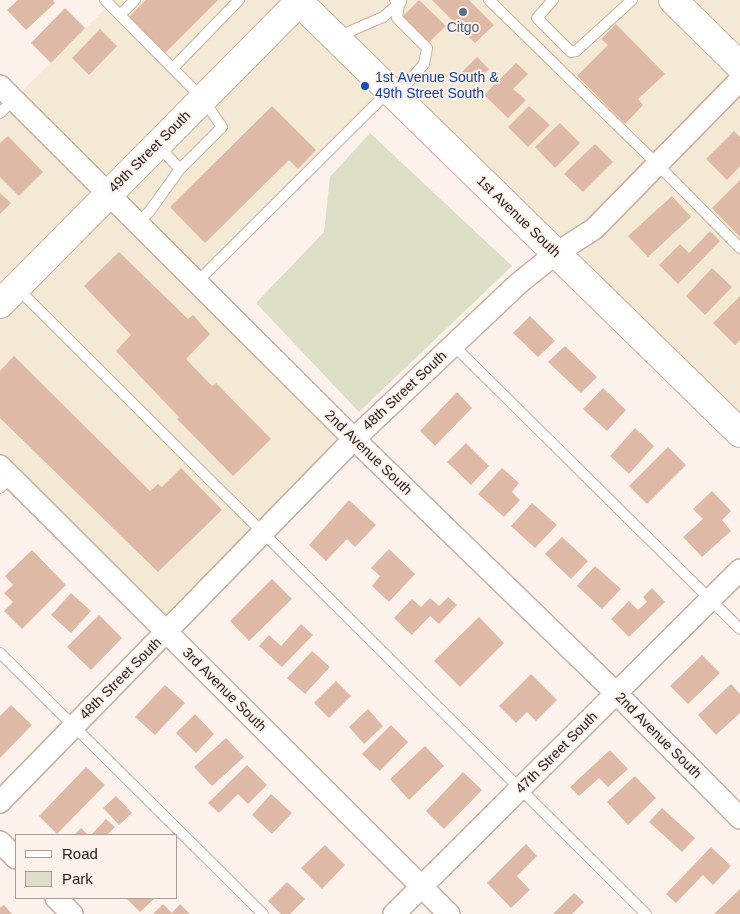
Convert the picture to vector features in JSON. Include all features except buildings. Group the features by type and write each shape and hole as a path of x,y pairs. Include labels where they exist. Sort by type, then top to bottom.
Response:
{"main road":[{"path":"673,0 740,66"},
{"name":"1st Avenue South","path":"299,1 555,254 740,433"},
{"name":"49th Street South","path":"8,296 299,1"}],"street":[{"name":"48th Street South","path":"0,802 354,439 519,283 555,254 594,229 658,166 740,80"},
{"name":"2nd Avenue South","path":"5,99 108,194 354,439 617,694 740,818"},
{"name":"3rd Avenue South","path":"4,477 166,632 449,914"},
{"name":"47th Street South","path":"394,914 740,570"},
{"path":"0,842 15,857"},
{"path":"57,899 72,914"}],"lane":[{"path":"104,0 203,99 222,127 180,169 149,212 137,223"},
{"path":"120,15 136,0"},
{"path":"173,68 239,0"},
{"path":"488,0 740,248"},
{"path":"553,0 536,18 571,52 576,51 632,0"},
{"path":"335,38 383,17 399,1"},
{"path":"196,282 424,64 427,48 397,18 399,1"},
{"path":"157,146 180,169"},
{"path":"8,296 263,533 646,914"},
{"path":"453,345 740,629"},
{"path":"0,653 263,914"}],"shaded area":[{"path":"114,0 282,0 109,180 21,92"},
{"path":"314,0 658,0 733,74 589,221 557,241"},
{"path":"688,0 740,0 740,52"},
{"path":"298,16 382,99 208,278 122,193"},
{"path":"740,94 740,419 571,254"},
{"path":"7,107 95,195 0,290 0,113"},
{"path":"108,208 340,440 167,618 0,451 0,317"}],"green space":[{"path":"370,133 512,266 359,412 256,303 324,232 330,177"}],"place":[{"name":"Citgo","path":"463,12"},
{"name":"1st Avenue South & 49th Street South","path":"365,86"}]}
